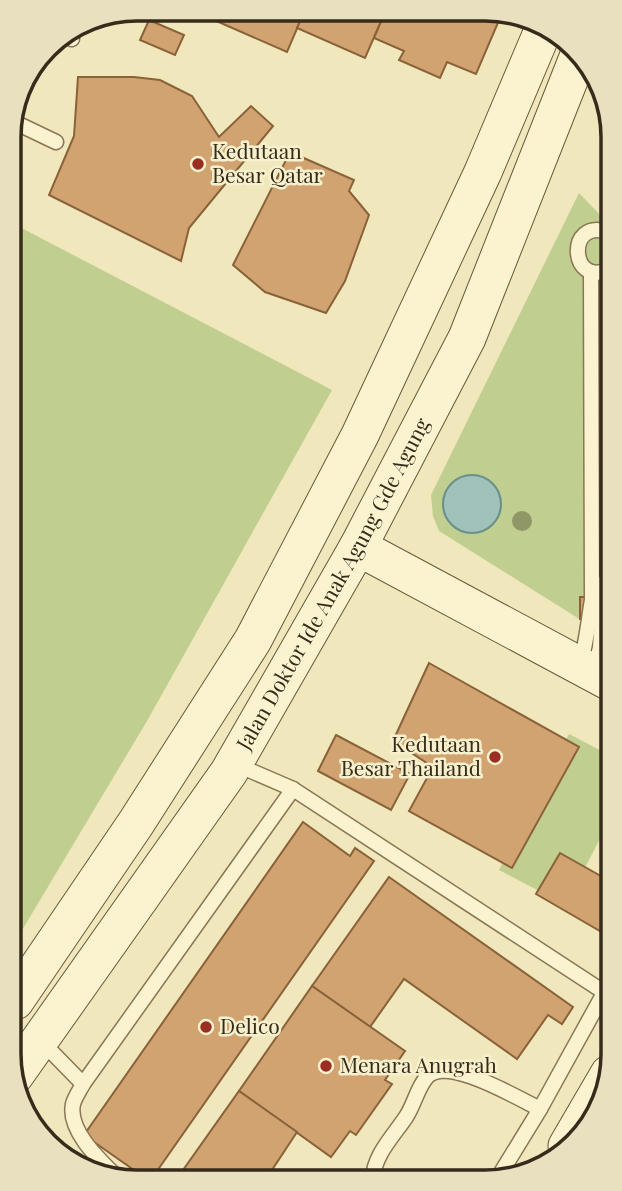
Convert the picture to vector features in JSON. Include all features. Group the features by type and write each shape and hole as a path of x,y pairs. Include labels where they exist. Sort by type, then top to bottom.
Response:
{"main road":[{"name":"Jalan Doktor Ide Anak Agung Gde Agung","path":"21,992 136,823 253,640 360,435 483,172 541,36"},
{"name":"Jalan Doktor Ide Anak Agung Gde Agung","path":"22,1065 233,764 364,537 467,338 575,65"},
{"path":"364,537 597,661"}],"lane":[{"path":"22,126 57,142"},
{"path":"601,230 587,232 579,241 576,253 581,265 591,272 601,272"},
{"path":"591,272 592,600 586,629 597,661"},
{"path":"233,764 293,789 601,990"},
{"path":"108,1166 83,1137 73,1118 74,1102 83,1084 293,789"},
{"path":"504,1168 601,1007"},
{"path":"40,1040 83,1084"},
{"path":"373,1170 373,1165 410,1112 426,1077 438,1069 457,1070 540,1109"}],"green space":[{"path":"579,193 601,216 601,628 581,620 439,531 433,516 431,495"},
{"path":"21,228 332,390 147,721 21,932"},
{"path":"569,734 601,751 601,837 566,905 499,870"}],"water":[{"path":"472,475 483,477 496,488 501,504 499,515 488,528 472,533 461,531 448,520 443,504 445,493 456,480"}],"building":[{"path":"149,21 184,35 175,55 140,40"},
{"path":"216,21 300,21 287,52"},
{"path":"300,21 381,21 365,58 297,28"},
{"path":"381,21 498,22 476,74 447,62 440,78 399,60 404,51 374,38"},
{"path":"78,77 160,80 192,96 219,137 251,106 273,126 189,228 181,261 49,195 74,136"},
{"path":"290,152 354,180 349,191 369,215 345,281 326,313 265,292 233,265"},
{"path":"580,597 601,597 601,619 580,619"},
{"name":"Kedutaan Besar Thailand","path":"429,663 579,747 512,868 409,811 433,767 393,741"},
{"path":"336,735 410,774 391,810 318,771"},
{"path":"303,822 350,856 355,848 374,861 158,1170 130,1170 84,1135"},
{"path":"560,853 601,876 601,932 536,894"},
{"path":"389,877 573,1007 562,1024 548,1015 517,1059 404,979 370,1027 312,986"},
{"name":"Menara Anugrah","path":"312,986 405,1051 385,1080 392,1084 356,1135 350,1131 331,1157 239,1091"},
{"path":"239,1091 297,1132 272,1170 183,1170"}],"place":[{"name":"Kedutaan Besar Qatar","path":"198,164"},
{"name":"Kedutaan Besar Thailand","path":"495,757"},
{"name":"Delico","path":"206,1027"},
{"name":"Menara Anugrah","path":"326,1066"}]}
